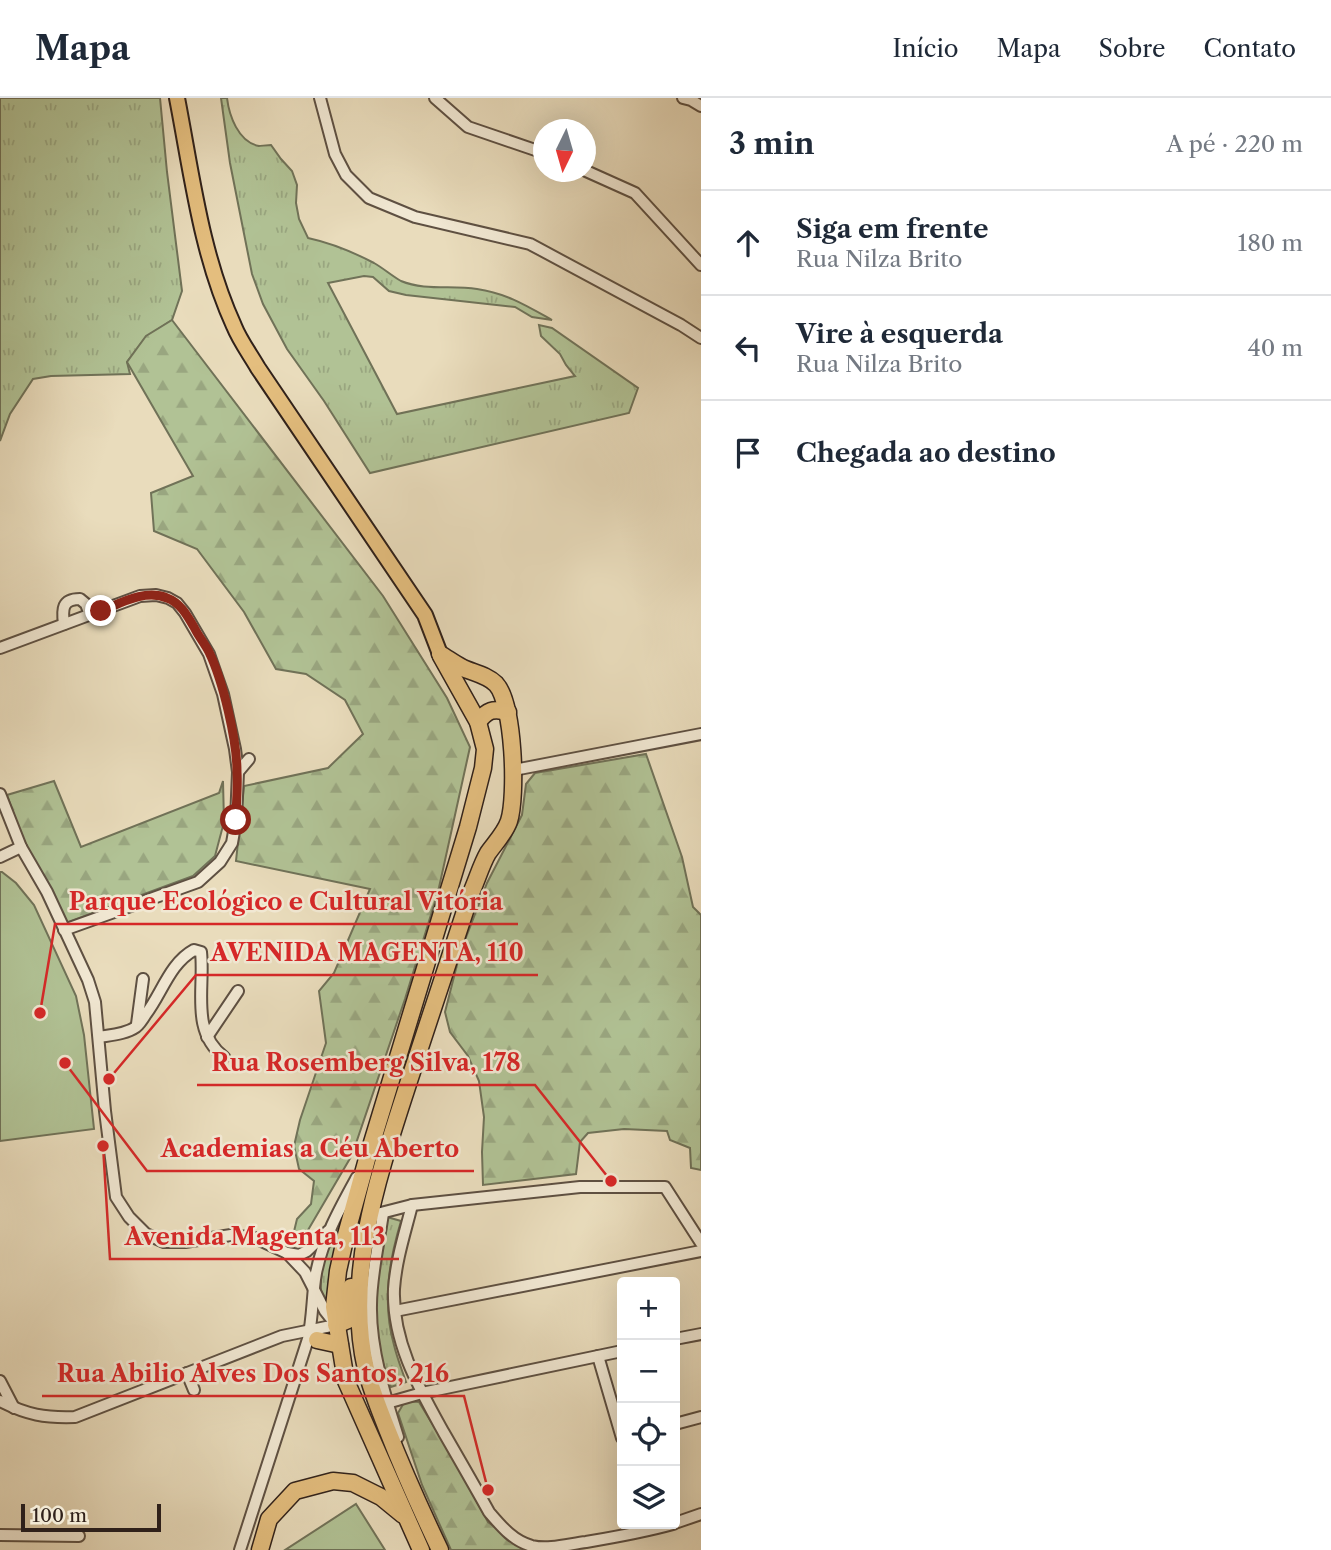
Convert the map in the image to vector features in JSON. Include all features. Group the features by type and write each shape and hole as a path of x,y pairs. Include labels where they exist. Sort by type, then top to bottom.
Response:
{"highway":[{"path":"440,654 463,668 485,676 496,683 502,693 508,712 514,770 509,823 487,855 471,893 380,1173 361,1280 360,1334 366,1369 377,1404 404,1472 440,1550"},
{"path":"421,1550 346,1381 334,1307 346,1235 367,1159 468,827 483,768 485,749 478,722 440,654"},
{"path":"478,722 486,711 496,708 508,712"},
{"path":"336,1325 348,1320 352,1280 373,1220"},
{"path":"314,1334 340,1345"},
{"path":"260,1550 269,1519 295,1491 332,1481 353,1483 381,1497 406,1517"}],"main road":[{"path":"177,98 204,239 234,328 258,368 425,615 440,654"}],"street":[{"path":"320,98 335,154 345,175 369,198 415,217 530,244 701,338"},
{"path":"435,98 468,127 533,149"},
{"path":"689,99 701,106"},
{"path":"596,175 635,192 701,265"},
{"path":"0,648 140,596 156,595 177,603 185,613 209,654 223,694 235,748 237,772 236,820 232,843 220,862 198,882 64,930"},
{"path":"65,624 65,603 71,599 80,598 86,604 90,615"},
{"path":"514,770 701,734"},
{"path":"237,772 249,759"},
{"path":"0,794 21,847 47,892 95,1002 116,1197 129,1217 146,1234 164,1242 231,1236 255,1238 287,1253 299,1255 328,1231"},
{"path":"0,857 21,847"},
{"path":"99,1037 124,1032 137,1026 183,956 194,950 201,952 203,968 200,997 207,1037 213,1049 224,1057"},
{"path":"137,1026 143,979"},
{"path":"207,1037 237,991"},
{"path":"240,1550 304,1353 314,1334 316,1275 328,1231 367,1159"},
{"path":"404,1472 399,1442 376,1356 370,1305 373,1220 412,1205 580,1187 665,1187 701,1243"},
{"path":"412,1205 399,1253 394,1288 399,1337 422,1394 489,1512 502,1528 518,1540 533,1546 552,1547 640,1529"},
{"path":"395,1311 701,1251"},
{"path":"0,1401 30,1414 51,1418 75,1417 282,1336 314,1334 336,1325 324,1311 305,1272 287,1253"},
{"path":"680,1338 701,1334"},
{"path":"387,1403 617,1352"},
{"path":"598,1356 617,1420"},
{"path":"187,1373 194,1390"},
{"path":"0,1381 14,1408"},
{"path":"680,1422 701,1417"},
{"path":"680,1521 701,1514"},
{"path":"0,1535 79,1536"}],"green space":[{"path":"0,98 160,98 182,291 172,320 146,337 127,362 130,374 33,379 10,414 0,441"},
{"path":"221,98 227,98 232,120 240,134 259,146 271,145 292,171 297,185 299,219 308,238 358,255 401,281 419,286 488,291 516,301 552,320 532,317 515,307 389,291 373,277 364,276 328,283 397,414 575,376 560,354 541,336 539,325 552,328 638,388 629,413 370,473 287,349 263,304 252,274 230,163"},
{"path":"172,320 383,596 447,698 470,747 438,892 352,1155 301,1242 290,1248 297,1219 311,1204 314,1181 299,1169 294,1146 326,1043 319,991 334,973 370,889 236,861 244,786 328,768 363,734 345,700 306,674 276,669 244,612 197,549 154,531 151,493 193,476 127,362 146,336"},
{"path":"646,754 682,857 693,907 701,915 701,1170 691,1168 690,1148 670,1140 667,1131 624,1129 588,1133 580,1142 576,1174 483,1185 484,1117 479,1081 468,1056 450,1032 445,1012 460,953 487,883 522,815 526,784 535,773"},
{"path":"54,781 81,847 219,793 223,781 224,822 215,856 193,876 63,924 25,846 7,795"},
{"path":"0,872 16,883 34,905 76,996 84,1035 94,1129 0,1141"},
{"path":"355,1192 327,1311 321,1290 323,1264 331,1239"},
{"path":"387,1217 401,1221 390,1267 388,1314 406,1382 391,1387 380,1354 374,1305"},
{"path":"405,1401 419,1402 488,1522 521,1546 522,1550 451,1550 422,1485 398,1413"},
{"path":"356,1504 385,1550 285,1550"}],"place":[{"name":"Parque Ecológico e Cultural Vitória","path":"40,1013"},
{"name":"Academias a Céu Aberto","path":"65,1063"},
{"name":"AVENIDA MAGENTA, 110","path":"109,1079"},
{"name":"Avenida Magenta, 113","path":"103,1146"},
{"name":"Rua Rosemberg Silva, 178","path":"611,1181"},
{"name":"Rua Abilio Alves Dos Santos, 216","path":"488,1490"}],"route":[{"path":"101,611 140,596 156,595 177,603 185,613 209,654 223,694 235,748 236,820"}]}
